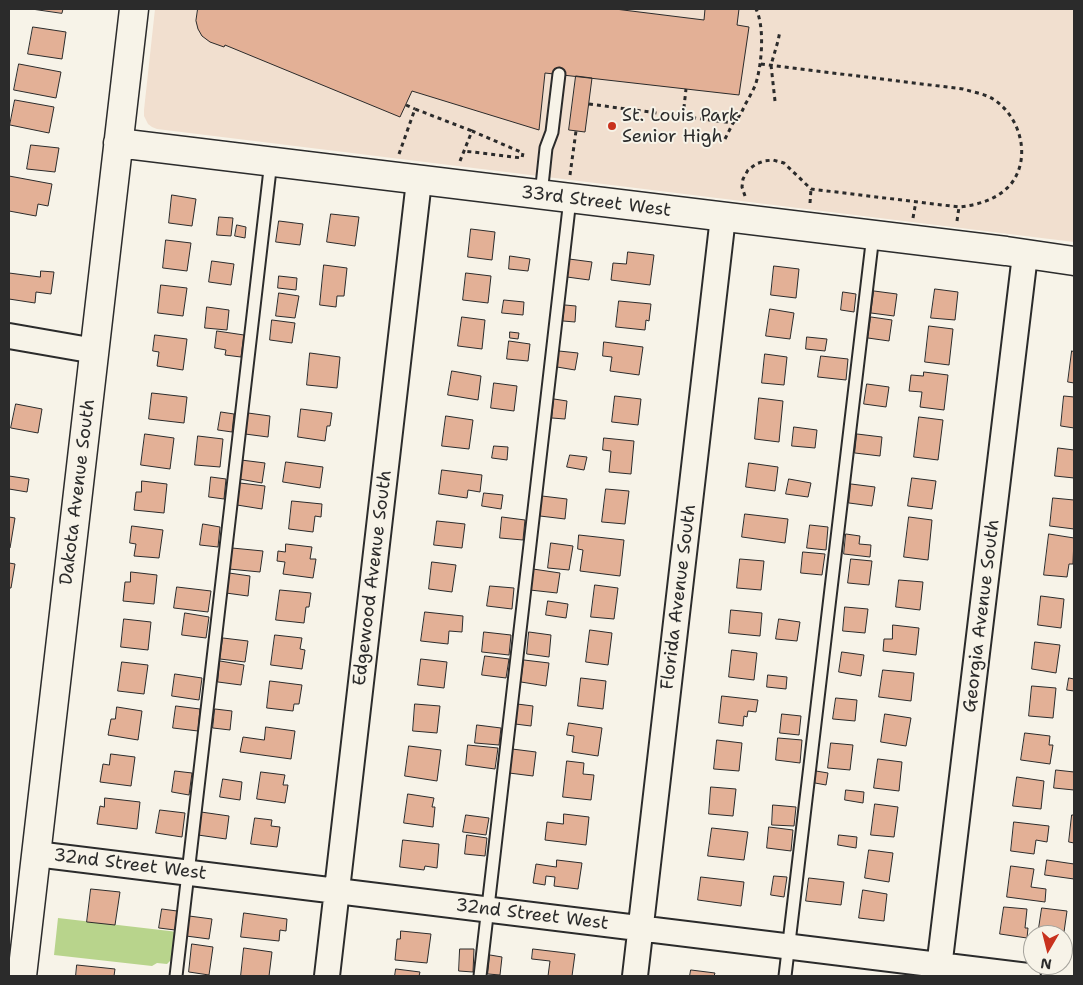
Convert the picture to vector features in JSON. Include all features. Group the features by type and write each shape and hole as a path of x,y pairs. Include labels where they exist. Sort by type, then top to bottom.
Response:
{"street":[{"name":"Dakota Avenue South","path":"22,976 134,9"},
{"name":"33rd Street West","path":"118,143 541,195 570,187 723,217 1074,261"},
{"name":"Edgewood Avenue South","path":"327,976 419,181"},
{"name":"Florida Avenue South","path":"635,976 723,217"},
{"name":"Georgia Avenue South","path":"939,971 1025,255"},
{"path":"9,336 95,351"},
{"name":"32nd Street West","path":"36,854 788,947 939,971 1028,976"}],"lane":[{"path":"541,195 546,148 552,132 558,74"},
{"path":"176,976 271,162"},
{"path":"480,976 570,187"},
{"path":"785,976 873,235"}],"path":[{"path":"725,139 733,123 739,118 755,85 760,64 762,29 756,9"},
{"path":"775,101 771,66 780,30"},
{"path":"745,197 742,187 743,179 750,167 764,161 774,160 784,163 812,189 959,207 982,204 1005,190 1011,183 1020,163 1022,150 1016,124 1001,105 991,98 963,90 760,64"},
{"path":"683,116 686,89"},
{"path":"589,104 733,123"},
{"path":"406,105 523,153 522,158 464,151"},
{"path":"398,155 415,109"},
{"path":"459,162 472,131"},
{"path":"570,187 576,131"},
{"path":"809,205 812,189"},
{"path":"913,218 916,202"},
{"path":"957,224 959,207"}],"shaded area":[{"name":"St. Louis Park Senior High","path":"155,9 1074,9 1074,242 157,129 148,124 144,116"}],"green space":[{"path":"58,918 178,932 175,956 167,964 157,963 152,966 54,955"}],"building":[{"path":"32,9 63,9 62,13"},
{"path":"198,9 615,9 704,20 705,9 739,9 737,25 749,27 739,95 545,73 539,130 412,91 400,117 225,45 224,47 210,42 202,36 198,29 196,21"},
{"path":"33,27 66,32 62,59 28,54"},
{"path":"19,64 61,72 56,98 14,90"},
{"path":"576,76 592,78 585,132 569,130"},
{"path":"15,100 54,107 49,133 10,125"},
{"path":"31,145 59,148 55,172 27,169"},
{"path":"9,176 52,184 48,206 38,204 36,216 9,211"},
{"path":"172,195 196,199 192,226 169,223"},
{"path":"331,214 359,217 355,246 327,242"},
{"path":"219,217 233,218 231,236 217,235"},
{"path":"279,221 303,224 300,245 276,242"},
{"path":"237,225 246,227 245,238 235,236"},
{"path":"471,229 495,232 492,260 468,257"},
{"path":"166,240 191,243 187,271 163,268"},
{"path":"628,252 654,255 650,285 611,280 613,263 626,264"},
{"path":"510,256 530,259 528,271 509,269"},
{"path":"569,259 592,262 589,280 567,277"},
{"path":"212,261 234,264 231,285 209,282"},
{"path":"324,265 347,268 344,296 337,296 336,307 320,305"},
{"path":"774,266 799,269 796,298 771,295"},
{"path":"41,271 54,272 51,294 36,292 35,303 9,299 9,273 40,277"},
{"path":"466,273 491,276 488,303 463,300"},
{"path":"279,276 297,278 296,290 278,288"},
{"path":"161,285 187,288 183,316 158,313"},
{"path":"935,289 958,292 955,320 931,318"},
{"path":"874,291 897,294 894,316 871,313"},
{"path":"843,292 856,294 854,312 841,310"},
{"path":"279,293 299,296 295,318 276,316"},
{"path":"504,300 524,302 523,315 502,313"},
{"path":"619,301 651,304 649,321 646,320 645,330 616,327"},
{"path":"565,305 576,306 575,322 563,321"},
{"path":"207,307 229,310 227,330 205,328"},
{"path":"770,309 794,313 790,339 766,336"},
{"path":"462,317 485,320 482,349 458,346"},
{"path":"871,317 892,320 889,341 868,338"},
{"path":"272,320 295,323 292,343 270,340"},
{"path":"929,326 953,329 949,365 925,362"},
{"path":"217,331 244,335 241,357 225,355 226,350 215,348"},
{"path":"510,332 519,333 518,339 510,338"},
{"path":"155,335 187,339 183,370 157,366 159,352 153,351"},
{"path":"807,337 827,339 825,351 806,349"},
{"path":"509,341 530,344 528,361 507,359"},
{"path":"604,342 643,347 639,375 610,371 612,357 603,356"},
{"path":"559,351 578,353 575,370 557,367"},
{"path":"1072,351 1074,352 1074,383 1068,382"},
{"path":"310,353 340,357 337,388 307,385"},
{"path":"765,354 787,357 784,385 762,383"},
{"path":"821,356 848,359 846,380 818,377"},
{"path":"452,371 481,376 478,400 448,395"},
{"path":"924,372 948,375 944,410 920,407 922,392 909,391 911,375 923,376"},
{"path":"494,383 517,386 514,411 491,408"},
{"path":"867,384 889,387 886,407 864,404"},
{"path":"152,393 187,397 184,423 149,419"},
{"path":"615,396 641,399 638,425 612,422"},
{"path":"1064,396 1074,397 1074,428 1061,426"},
{"path":"759,398 783,401 779,442 755,439"},
{"path":"554,399 567,401 565,419 552,418"},
{"path":"16,404 42,409 38,433 11,428"},
{"path":"301,409 332,413 330,426 327,426 325,441 298,437"},
{"path":"221,412 234,414 232,432 218,430"},
{"path":"248,413 270,416 268,437 245,434"},
{"path":"446,416 473,420 469,449 442,446"},
{"path":"919,417 943,420 938,460 914,457"},
{"path":"794,427 817,430 815,448 792,446"},
{"path":"145,434 174,438 170,469 141,465"},
{"path":"857,434 882,437 880,456 855,453"},
{"path":"198,436 223,439 220,467 195,465"},
{"path":"604,438 634,441 631,474 609,472 611,451 603,450"},
{"path":"494,446 508,447 507,460 492,458"},
{"path":"1058,448 1074,450 1074,478 1055,476"},
{"path":"570,455 587,457 584,470 567,467"},
{"path":"241,460 265,463 262,483 239,479"},
{"path":"286,462 323,467 320,488 283,482"},
{"path":"749,463 778,467 775,491 746,487"},
{"path":"442,470 482,475 480,492 468,490 467,498 439,494"},
{"path":"9,476 29,479 27,492 9,489"},
{"path":"211,477 226,479 224,499 209,497"},
{"path":"912,478 936,481 932,509 908,506"},
{"path":"789,479 811,483 808,497 786,494"},
{"path":"142,481 167,484 164,513 134,510 136,492 141,492"},
{"path":"240,483 265,486 262,509 237,505"},
{"path":"851,484 875,487 872,506 849,503"},
{"path":"606,489 629,491 625,524 602,522"},
{"path":"484,493 503,495 501,509 482,506"},
{"path":"542,496 567,499 565,519 540,516"},
{"path":"1053,498 1074,500 1074,529 1050,526"},
{"path":"292,501 322,504 321,517 315,516 313,532 289,529"},
{"path":"745,514 788,519 785,543 742,537"},
{"path":"9,517 15,518 10,548 9,548"},
{"path":"502,517 525,520 523,540 500,538"},
{"path":"909,517 932,520 928,560 904,557"},
{"path":"437,521 465,524 462,548 434,545"},
{"path":"203,524 220,527 218,547 200,545"},
{"path":"810,525 828,527 826,550 807,548"},
{"path":"132,526 163,530 159,558 134,556 136,544 130,543"},
{"path":"846,534 860,536 859,544 871,545 870,557 844,554"},
{"path":"1049,534 1074,538 1073,564 1069,564 1067,577 1044,575"},
{"path":"579,535 624,540 620,576 580,571 583,550 578,549"},
{"path":"551,543 573,546 569,570 548,568"},
{"path":"286,544 312,547 310,559 316,559 313,578 283,574 285,562 277,561 278,551 285,552"},
{"path":"232,548 263,551 260,572 229,569"},
{"path":"803,552 825,554 822,575 801,573"},
{"path":"740,559 764,561 761,590 737,588"},
{"path":"851,559 872,561 869,585 848,583"},
{"path":"432,562 456,565 452,592 429,589"},
{"path":"9,563 15,564 11,588 9,588"},
{"path":"533,569 560,573 557,593 530,590"},
{"path":"131,572 157,575 154,604 123,601 125,582 130,582"},
{"path":"229,573 250,576 248,596 226,593"},
{"path":"899,580 923,582 920,610 896,607"},
{"path":"595,585 618,588 614,619 591,617"},
{"path":"490,586 514,588 512,609 487,606"},
{"path":"177,587 211,591 208,612 174,608"},
{"path":"280,590 311,593 309,607 306,607 304,623 276,620"},
{"path":"1041,596 1064,599 1061,628 1038,625"},
{"path":"548,601 568,604 566,618 546,615"},
{"path":"845,607 868,609 865,633 843,631"},
{"path":"731,610 762,613 760,636 729,633"},
{"path":"425,612 463,616 462,632 449,631 448,644 421,641"},
{"path":"185,613 209,617 206,638 182,635"},
{"path":"124,619 151,622 148,650 121,647"},
{"path":"779,619 800,622 797,641 776,639"},
{"path":"893,625 919,628 916,655 883,651 884,639 892,639"},
{"path":"590,630 612,633 608,665 586,662"},
{"path":"484,632 511,635 509,655 482,652"},
{"path":"529,632 551,635 549,657 527,654"},
{"path":"275,635 302,638 300,649 305,650 302,669 271,665"},
{"path":"223,638 248,641 245,662 220,659"},
{"path":"1035,642 1060,645 1056,673 1032,669"},
{"path":"732,650 757,653 754,680 729,677"},
{"path":"842,652 864,655 861,676 839,672"},
{"path":"485,656 509,659 506,678 482,675"},
{"path":"421,659 447,662 444,688 418,685"},
{"path":"524,660 549,663 546,686 521,682"},
{"path":"220,661 244,665 241,685 218,682"},
{"path":"122,662 148,665 144,694 118,691"},
{"path":"883,670 914,673 911,701 879,697"},
{"path":"175,674 202,678 199,700 172,696"},
{"path":"768,675 787,677 786,689 767,687"},
{"path":"581,678 606,681 603,709 578,706"},
{"path":"1069,678 1074,679 1074,691 1067,690"},
{"path":"270,681 302,685 299,704 294,704 293,711 267,708"},
{"path":"1032,686 1056,688 1053,718 1029,716"},
{"path":"722,696 758,700 756,712 748,711 747,717 744,716 743,726 719,723"},
{"path":"836,698 857,700 855,721 833,719"},
{"path":"415,704 440,706 437,733 413,731"},
{"path":"517,704 533,706 531,726 515,724"},
{"path":"176,706 200,709 198,731 173,728"},
{"path":"117,707 142,711 138,740 108,735 111,719 115,719"},
{"path":"215,709 232,711 230,730 213,728"},
{"path":"782,714 801,716 799,735 780,733"},
{"path":"885,714 911,718 906,746 881,742"},
{"path":"569,723 602,728 598,756 572,752 574,736 567,735"},
{"path":"477,725 501,728 499,745 475,743"},
{"path":"266,727 295,731 291,759 240,752 243,737 264,740"},
{"path":"1025,733 1050,736 1049,745 1053,745 1050,764 1021,760"},
{"path":"778,738 802,740 800,763 776,760"},
{"path":"717,740 742,743 739,771 714,769"},
{"path":"831,743 853,745 850,770 828,768"},
{"path":"468,745 498,748 495,769 466,765"},
{"path":"409,746 441,750 437,781 405,776"},
{"path":"512,749 536,752 533,776 509,773"},
{"path":"111,754 135,757 131,786 100,782 103,764 109,765"},
{"path":"878,759 902,762 899,791 874,788"},
{"path":"567,761 584,763 583,774 594,775 591,800 563,797"},
{"path":"1056,770 1074,772 1074,790 1054,788"},
{"path":"175,771 192,773 189,795 172,792"},
{"path":"816,771 828,773 826,785 815,783"},
{"path":"261,772 285,775 283,785 288,785 285,803 257,799"},
{"path":"1017,777 1044,781 1041,809 1013,806"},
{"path":"223,779 242,782 240,800 220,797"},
{"path":"711,787 736,789 733,816 709,814"},
{"path":"846,790 864,792 863,803 845,800"},
{"path":"408,794 434,798 432,807 435,807 433,827 404,823"},
{"path":"105,798 140,802 137,829 97,824 100,806 104,807"},
{"path":"875,804 898,807 894,837 871,835"},
{"path":"773,805 796,807 794,826 772,825"},
{"path":"160,810 185,813 182,837 156,833"},
{"path":"201,812 229,816 226,839 198,835"},
{"path":"564,814 589,817 586,845 545,840 547,822 563,824"},
{"path":"466,815 489,818 486,835 463,832"},
{"path":"1072,815 1074,815 1074,843 1069,842"},
{"path":"255,818 272,820 271,826 280,827 277,847 251,844"},
{"path":"1014,822 1049,826 1047,842 1036,840 1034,854 1011,851"},
{"path":"769,827 793,830 791,851 767,848"},
{"path":"712,828 748,832 744,860 708,856"},
{"path":"467,835 487,838 485,856 465,854"},
{"path":"839,835 857,837 856,848 838,845"},
{"path":"403,840 439,844 437,868 425,866 424,870 400,867"},
{"path":"869,850 893,853 889,882 865,878"},
{"path":"557,860 582,863 578,889 554,886 555,877 546,876 545,885 533,883 536,864 556,867"},
{"path":"1047,860 1074,864 1074,879 1045,875"},
{"path":"1011,866 1034,869 1031,887 1046,889 1045,902 1007,897"},
{"path":"774,876 787,877 784,897 771,895"},
{"path":"701,877 744,882 741,906 698,900"},
{"path":"809,878 844,882 841,905 806,901"},
{"path":"91,889 120,892 115,925 87,922"},
{"path":"863,890 887,894 884,921 859,918"},
{"path":"1004,907 1027,909 1025,925 1023,925 1023,937 1000,934"},
{"path":"1042,908 1067,911 1065,925 1039,925"},
{"path":"162,909 177,911 175,930 159,928"},
{"path":"244,913 287,919 286,931 280,930 279,941 241,937"},
{"path":"189,916 212,919 209,939 186,936"},
{"path":"401,931 431,934 427,963 395,960 397,939 400,939"},
{"path":"192,944 213,947 209,975 189,972"},
{"path":"244,948 272,952 269,976 241,976"},
{"path":"460,949 474,949 473,972 459,971"},
{"path":"533,949 575,954 572,976 548,976 550,961 532,959"},
{"path":"490,955 502,957 500,975 488,974"},
{"path":"77,965 115,969 114,976 76,976"},
{"path":"396,969 420,972 419,976 395,976"},
{"path":"691,970 715,973 714,976 690,976"}],"place":[{"name":"St. Louis Park Senior High","path":"612,126"}]}
